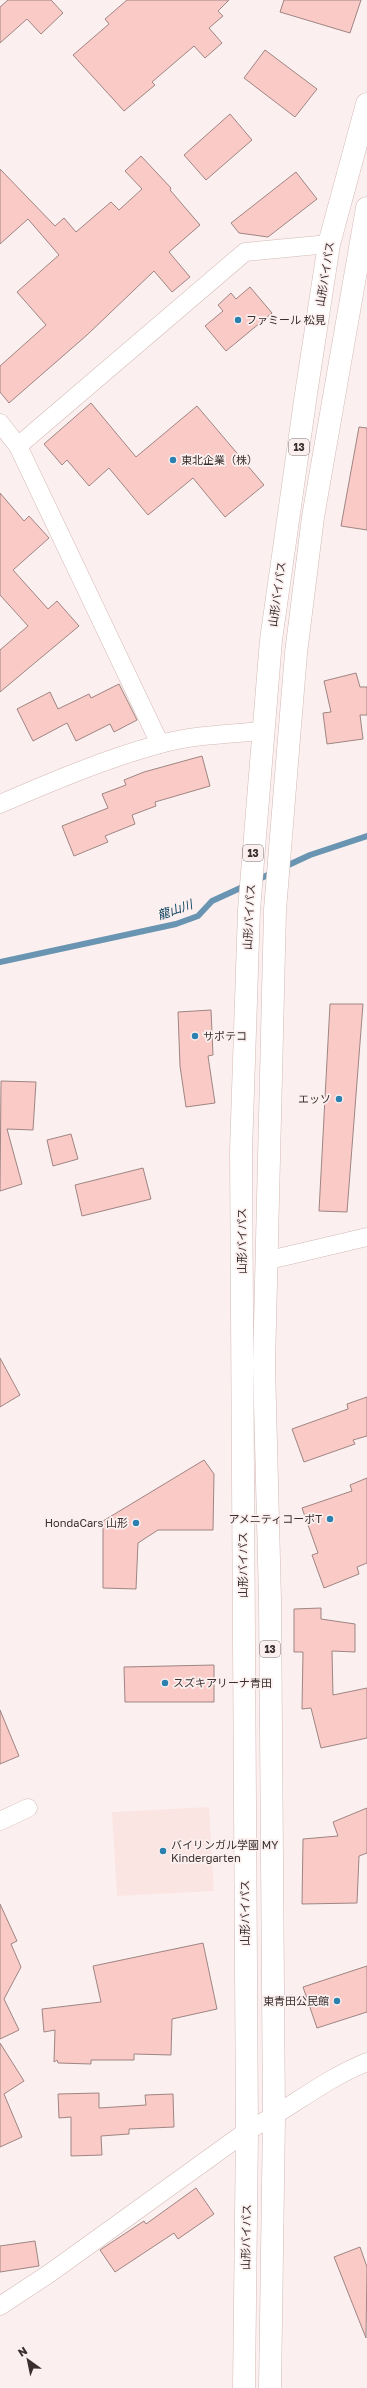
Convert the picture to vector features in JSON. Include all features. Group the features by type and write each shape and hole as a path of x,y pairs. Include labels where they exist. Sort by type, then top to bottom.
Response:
{"highway":[{"name":"山形バイパス","path":"244,2388 247,2131 241,1151 249,910 262,731 271,640 329,244 367,104"},
{"name":"山形バイパス","path":"270,2388 274,2118 270,1599 264,1365 265,1261 275,910 296,654 313,517 367,208"}],"street":[{"path":"18,446 245,252 329,244"},
{"path":"0,423 18,446 160,744"},
{"path":"0,804 45,784 160,744 217,734 262,731"},
{"path":"265,1261 367,1236"},
{"path":"0,1821 28,1808"},
{"path":"0,2306 50,2273 247,2131 274,2118 340,2073 367,2062"}],"shaded area":[{"name":"バイリンガル学園 MY Kindergarten","path":"209,1807 214,1891 117,1896 112,1812"}],"building":[{"path":"8,0 51,0 63,13 41,34 27,19 0,43 0,7"},
{"path":"127,0 229,0 218,11 223,16 209,28 222,43 205,58 194,46 152,82 155,85 124,111 73,55 109,24 105,19"},
{"path":"284,0 361,0 350,33 280,12"},
{"path":"265,50 317,89 295,117 244,78"},
{"path":"230,114 252,140 206,180 184,155"},
{"path":"141,156 171,188 170,190 200,225 169,252 190,277 172,292 154,271 87,335 9,403 0,392 0,366 46,325 17,292 59,255 28,219 0,244 0,169 55,226 64,218 76,232 111,202 119,210 142,189 125,171"},
{"path":"296,172 317,199 268,237 239,233 231,223"},
{"name":"ファミール 松見","path":"250,287 272,313 226,351 205,326 223,311 218,305 231,293 236,299"},
{"path":"91,403 136,457 197,406 264,485 225,517 193,478 148,515 109,468 89,486 67,460 62,465 44,444"},
{"path":"359,427 367,428 367,530 341,526"},
{"path":"0,493 24,521 29,516 49,538 13,570 48,609 57,601 79,626 0,692 0,650 28,626 0,595"},
{"path":"356,673 360,687 367,687 367,715 360,715 363,739 327,744 323,713 331,712 324,681"},
{"path":"119,684 137,720 114,732 110,724 76,741 67,723 33,741 17,709 50,692 58,709 89,694 91,698"},
{"path":"202,756 210,786 155,802 156,806 132,815 135,824 105,836 108,842 74,856 62,826 108,808 102,794 126,785 124,780 144,772"},
{"path":"330,1004 363,1004 347,1212 319,1211"},
{"path":"211,1010 213,1055 208,1056 215,1103 186,1107 180,1066 178,1012"},
{"path":"1,1081 36,1082 33,1130 7,1129 22,1184 0,1191"},
{"path":"71,1134 78,1159 53,1166 47,1140"},
{"path":"143,1168 151,1199 82,1216 75,1185"},
{"path":"0,1358 20,1395 0,1407"},
{"path":"367,1397 367,1436 353,1440 355,1444 304,1462 292,1429 348,1409 347,1404"},
{"path":"204,1460 214,1474 213,1530 158,1530 138,1543 136,1589 103,1588 103,1521"},
{"path":"367,1478 367,1563 357,1567 359,1574 324,1588 312,1555 318,1553 302,1508 352,1491 350,1485"},
{"path":"321,1608 321,1619 355,1624 355,1652 332,1651 333,1695 367,1688 367,1738 321,1748 311,1708 302,1709 303,1652 294,1652 294,1609"},
{"path":"214,1665 214,1702 125,1702 124,1667"},
{"path":"0,1710 19,1756 0,1764"},
{"path":"367,1808 367,1853 359,1856 357,1903 302,1904 303,1839 338,1836 333,1822"},
{"path":"0,1904 17,1941 11,1944 21,1967 4,1999 19,2030 0,2039"},
{"path":"203,1943 217,2009 172,2019 171,2055 134,2054 134,2060 91,2060 91,2064 58,2063 57,2060 54,2062 55,2030 44,2032 42,2009 101,2002 93,1966"},
{"name":"東青田公民館","path":"367,1966 367,2012 317,2028 303,1987"},
{"path":"0,2043 24,2081 4,2094 22,2137 0,2147"},
{"path":"99,2093 99,2108 146,2105 145,2095 173,2094 174,2127 129,2129 129,2134 101,2136 102,2155 71,2156 71,2117 59,2118 58,2094"},
{"path":"196,2188 214,2214 178,2239 174,2233 115,2272 100,2250 144,2221 146,2224"},
{"path":"35,2241 39,2266 0,2272 0,2246"},
{"path":"360,2247 367,2267 366,2338 334,2257"}],"waterway":[{"name":"龍山川","path":"282,868 310,855 367,836"},
{"name":"龍山川","path":"255,881 274,872"},
{"name":"龍山川","path":"0,962 176,924 198,916 212,901 247,885"}],"place":[{"name":"ファミール 松見","path":"238,320"},
{"name":"東北企業（株）","path":"173,460"},
{"name":"サポテコ","path":"195,1036"},
{"name":"エッソ","path":"339,1099"},
{"name":"アメニティコーポT","path":"330,1519"},
{"name":"HondaCars 山形","path":"136,1523"},
{"name":"スズキアリーナ青田","path":"165,1683"},
{"name":"バイリンガル学園 MY Kindergarten","path":"163,1851"},
{"name":"東青田公民館","path":"337,2001"}]}
